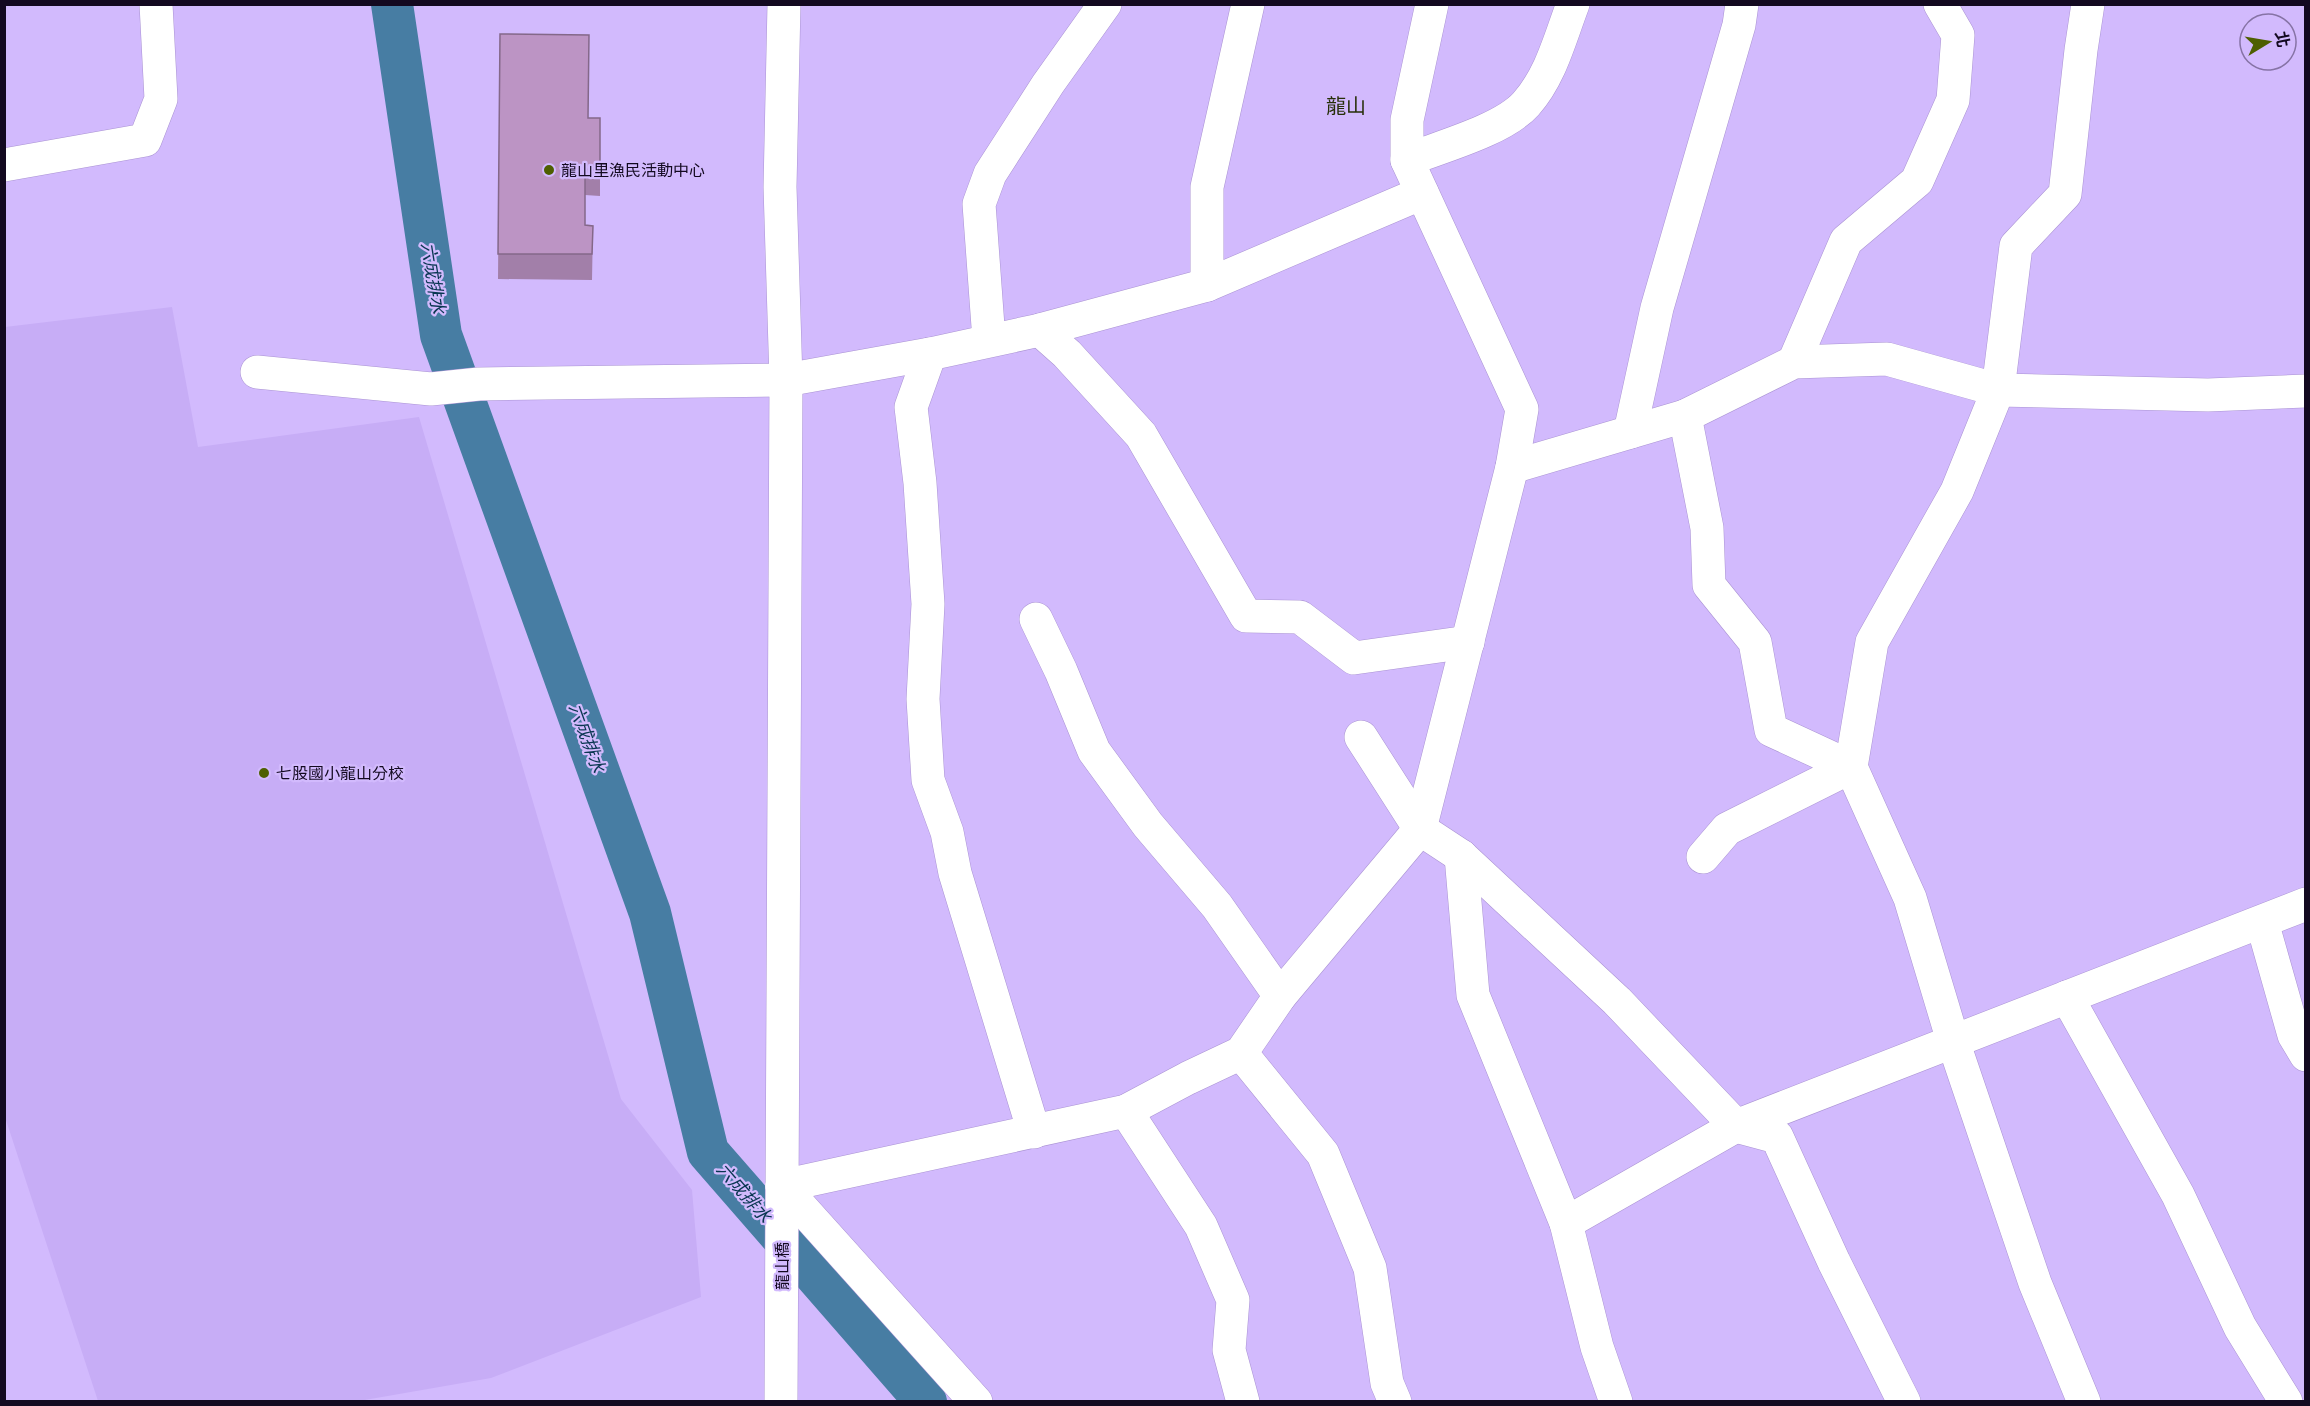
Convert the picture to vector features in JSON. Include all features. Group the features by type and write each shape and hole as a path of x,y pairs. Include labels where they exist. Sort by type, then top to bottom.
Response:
{"main road":[{"path":"4,165 145,140 161,99 156,4"},
{"name":"龍山橋","path":"781,1401 786,380 780,187 784,4"},
{"path":"989,340 979,204 990,174 1048,84 1105,4"},
{"path":"1207,285 1207,187 1248,4"},
{"path":"976,1401 782,1186 1126,1112 1188,1078 1241,1053 1280,996 1326,938 1420,829 1512,467 1522,409 1407,160 1407,120 1432,4"},
{"path":"1407,160 1502,123 1526,104 1549,69 1573,4"},
{"path":"1630,432 1657,308 1739,25 1742,4"},
{"path":"1794,362 1846,241 1917,182 1953,100 1958,35 1940,4"},
{"path":"2084,1401 2035,1283 1953,1041 1910,898 1851,766 1872,642 1957,491 1998,390 2016,246 2065,194 2088,4"},
{"path":"257,372 431,389 479,384 786,380 930,354 1040,330 1207,285 1422,193"},
{"path":"1040,330 1067,354 1141,435 1246,616 1300,617 1354,658 1468,642"},
{"path":"930,354 911,407 920,483 928,604 923,699 928,780 947,832 955,873 1034,1132"},
{"path":"1512,467 1684,416 1794,362 1887,359 1998,390 2208,395 2306,391"},
{"path":"1684,416 1707,528 1709,585 1755,642 1771,730 1851,766"},
{"path":"1036,619 1061,671 1094,751 1148,825 1217,906 1280,996"},
{"path":"1361,737 1420,829 1461,856 1617,1001 1736,1126 1777,1137 1834,1262 1904,1401"},
{"path":"1703,857 1727,829 1851,766"},
{"path":"1461,856 1473,994 1566,1223 1597,1347 1616,1401"},
{"path":"1566,1223 1736,1126 2306,904"},
{"path":"2262,922 2294,1035 2306,1055"},
{"path":"2067,997 2178,1195 2240,1327 2286,1401"},
{"path":"1241,1053 1323,1154 1370,1268 1387,1383 1395,1401"},
{"path":"1126,1112 1201,1226 1233,1300 1229,1350 1243,1401"}],"shaded area":[{"name":"七股國小龍山分校","path":"172,307 198,447 419,417 621,1099 692,1190 701,1297 491,1378 359,1401 98,1401 5,1117 5,327"}],"building":[{"name":"龍山里漁民活動中心","path":"500,34 589,35 588,118 600,118 600,170 585,169 585,225 593,226 592,254 498,254"}],"waterway":[{"name":"六成排水","path":"392,4 441,335 650,913 708,1152 926,1402"}],"place":[{"name":"龍山里漁民活動中心","path":"549,170"},
{"name":"七股國小龍山分校","path":"264,773"}],"district":[{"name":"龍山","path":"1346,106"}]}
